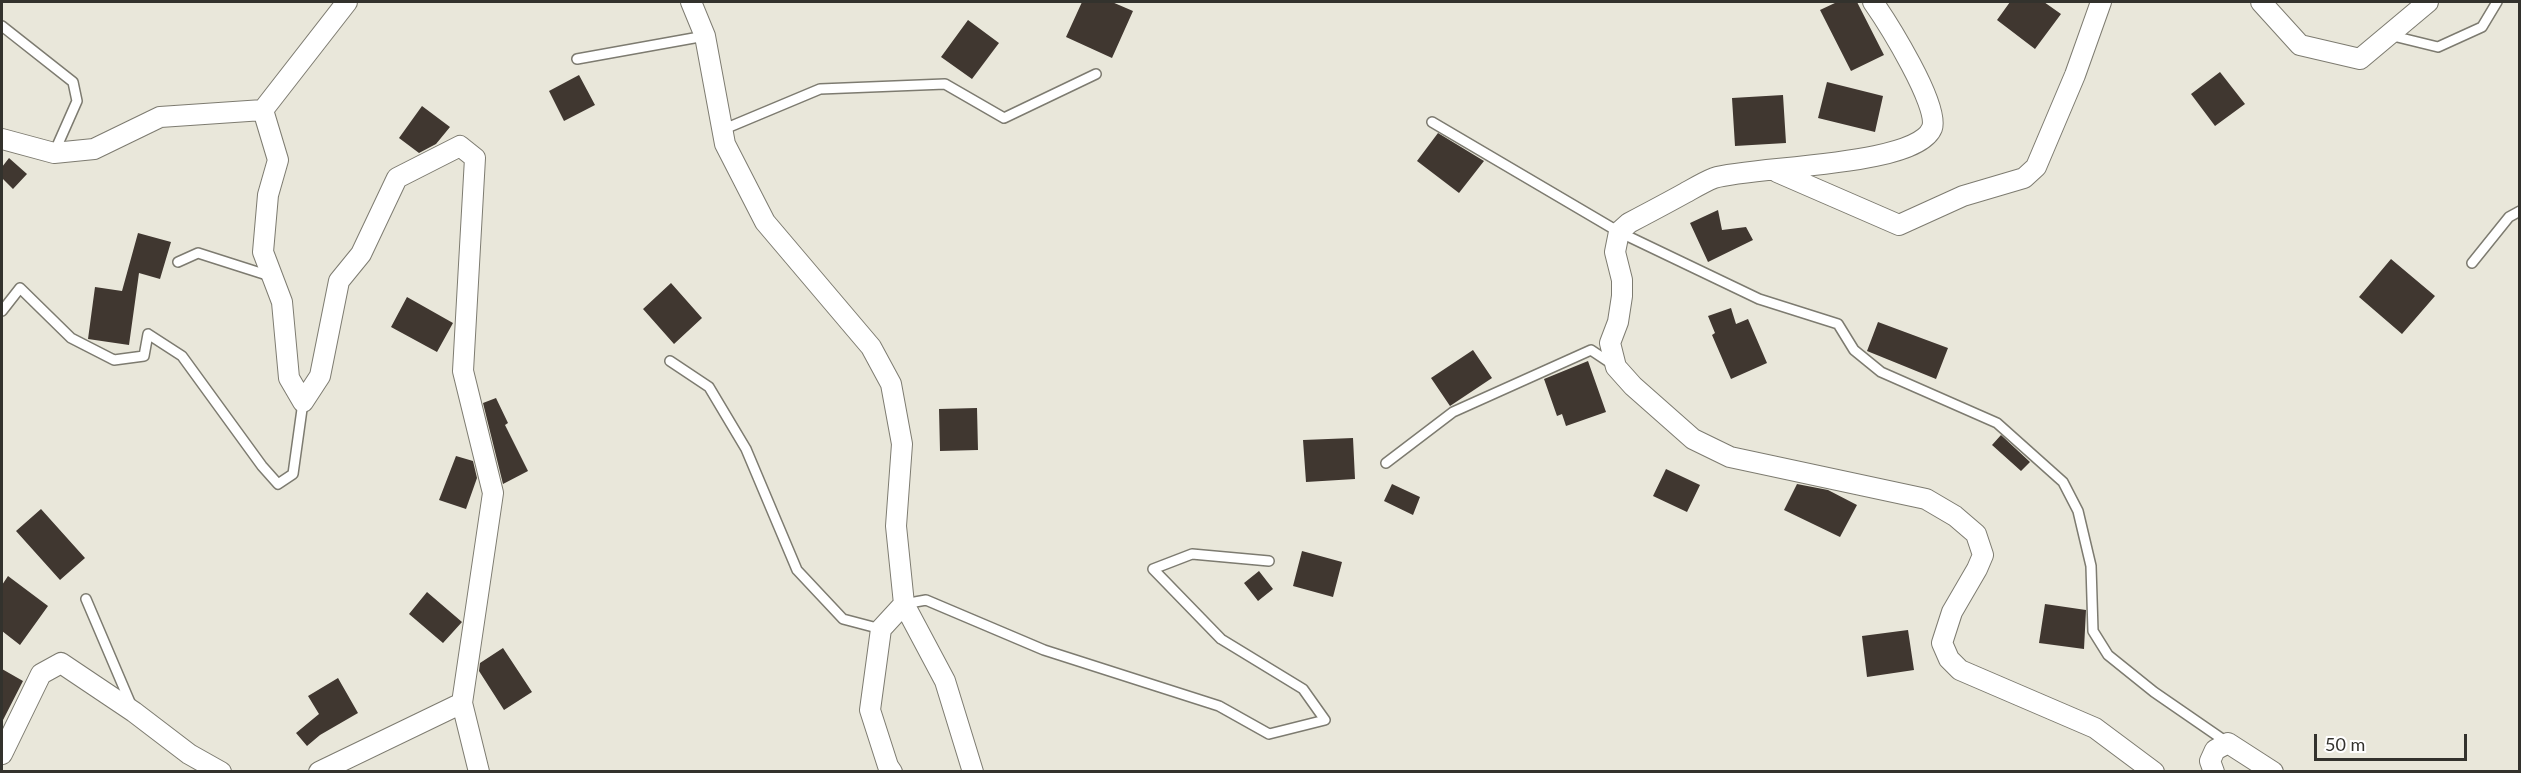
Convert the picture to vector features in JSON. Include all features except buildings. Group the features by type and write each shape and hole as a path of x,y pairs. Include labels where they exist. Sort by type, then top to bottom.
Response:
{"street":[{"path":"2,139 54,153 94,149 160,117 262,110 347,2"},
{"path":"691,2 705,36 725,144 765,222 871,347 891,384 902,444 897,526 904,604 945,681 973,771"},
{"path":"1873,2 1919,80 1932,110 1932,127 1926,135 1912,145 1898,149 1843,162 1774,171 1739,172 1712,179 1629,223 1619,232 1615,252 1622,280 1623,296 1618,322 1610,342 1616,367 1633,386 1693,439 1730,457 1926,499 1955,516 1976,534 1983,555 1952,612 1942,643 1949,659 1960,670 2095,728 2154,771"},
{"path":"1774,171 1899,225 1963,196 2024,178 2036,167 2075,75 2101,2"},
{"path":"2261,2 2300,45 2360,59 2428,2"},
{"path":"262,110 278,160 268,195 263,252 282,302 290,378 303,402 320,376 339,281 361,254 397,178 460,146 475,158 463,370 493,493 462,703 479,771"},
{"path":"892,771 888,766 870,710 881,629 904,604"},
{"path":"2,754 40,674 61,663 134,712 189,754 221,771"},
{"path":"319,771 462,703"},
{"path":"2214,771 2210,761 2215,750 2228,743 2273,771"}],"lane":[{"path":"2389,35 2438,47 2482,27 2497,2"},
{"path":"2,26 73,82 77,101 54,153"},
{"path":"577,59 705,36"},
{"path":"722,130 820,89 945,84 1004,118 1096,74"},
{"path":"1432,122 1619,232 1760,299 1838,324 1854,350 1881,372 1997,423 2063,483 2078,511 2091,566 2093,631 2108,655 2154,692 2228,743"},
{"path":"2472,263 2509,217 2520,211"},
{"path":"178,262 198,253 273,277"},
{"path":"2,311 20,288 71,338 114,360 144,356 148,334 182,356 262,466 278,484 293,474 303,402"},
{"path":"1386,464 1453,412 1591,350 1616,367"},
{"path":"670,361 709,387 746,449 797,570 843,618 881,629"},
{"path":"904,604 926,600 1044,651 1220,706 1269,734 1325,720 1303,689 1221,639 1153,569 1192,554 1269,561"},
{"path":"86,599 134,712"}]}
